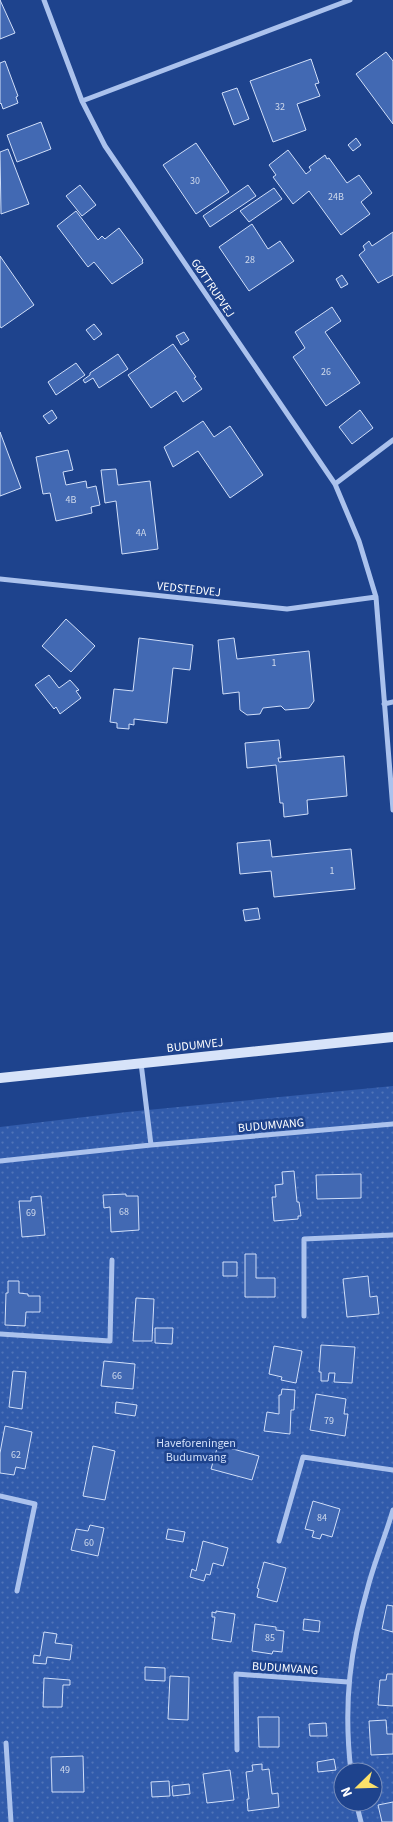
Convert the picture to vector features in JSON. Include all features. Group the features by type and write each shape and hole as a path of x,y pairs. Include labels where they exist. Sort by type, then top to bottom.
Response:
{"street":[{"name":"GØTTRUPVEJ","path":"44,0 82,101 104,146 334,484 359,541 376,597 393,810"},
{"path":"82,101 350,0"},
{"path":"334,484 393,440"},
{"name":"VEDSTEDVEJ","path":"0,579 287,609 376,597"},
{"path":"384,704 393,702"},
{"name":"BUDUMVEJ","path":"0,1078 393,1037"},
{"path":"141,1063 152,1145"},
{"name":"BUDUMVANG","path":"0,1161 152,1145 393,1124"},
{"path":"304,1316 304,1239 393,1235"},
{"path":"0,1334 110,1341 112,1260"},
{"path":"279,1541 304,1457 393,1470"},
{"path":"0,1496 35,1504 17,1591"},
{"path":"350,1762 347,1736 348,1682 355,1639 370,1582 393,1510"},
{"name":"BUDUMVANG","path":"236,1750 236,1674 348,1682"},
{"path":"6,1743 11,1822"}],"green space":[{"name":"Haveforeningen Budumvang","path":"393,1086 393,1822 0,1822 0,1127 127,1112"}],"building":[{"path":"0,0 15,33 0,39"},
{"path":"386,52 393,61 393,124 356,74"},
{"path":"311,59 319,83 315,84 320,96 297,104 306,130 273,142 250,81"},
{"path":"5,61 18,96 16,97 18,103 3,109 0,104 0,63"},
{"path":"237,88 249,119 234,125 222,93"},
{"path":"41,122 51,149 17,162 7,135"},
{"path":"356,138 361,145 353,151 348,145"},
{"path":"196,143 229,192 196,214 163,165"},
{"path":"8,149 29,204 1,214 0,152"},
{"path":"288,150 306,174 311,170 309,167 325,155 347,183 359,175 372,193 361,202 370,214 341,235 309,191 293,204 273,177 276,175 269,165"},
{"path":"80,185 96,205 82,216 66,196"},
{"path":"248,185 256,196 210,227 203,216"},
{"path":"274,188 282,199 249,222 240,211"},
{"path":"76,211 98,240 102,236 105,239 119,228 143,260 143,263 112,284 94,262 88,267 57,226"},
{"path":"252,224 268,249 280,241 294,261 249,291 219,247"},
{"path":"393,232 393,275 378,283 359,255 365,250 363,246 369,241 372,246"},
{"path":"0,256 34,305 1,328 0,326"},
{"path":"342,275 348,284 341,288 336,279"},
{"path":"332,307 341,321 325,332 360,383 326,406 293,357 305,348 295,332"},
{"path":"94,324 102,334 94,340 86,330"},
{"path":"184,332 189,340 181,345 176,336"},
{"path":"173,344 202,389 183,402 176,391 151,408 128,375"},
{"path":"118,354 128,369 99,388 93,378 85,383 83,380 90,373"},
{"path":"76,363 85,375 56,395 48,382"},
{"path":"52,410 57,418 49,424 43,416"},
{"path":"360,410 373,428 352,444 339,427"},
{"path":"203,421 214,437 230,426 263,475 230,498 198,451 173,467 164,447"},
{"path":"0,432 21,488 0,496"},
{"path":"68,450 73,470 63,472 66,485 86,481 87,488 96,486 100,505 91,507 92,513 56,521 50,493 43,494 36,457"},
{"path":"116,469 118,485 150,481 158,549 122,554 116,501 105,503 101,470"},
{"path":"66,619 95,646 71,672 42,646"},
{"path":"139,638 193,645 190,670 173,668 167,723 134,719 134,725 129,724 129,729 117,728 117,723 110,722 114,689 133,691"},
{"path":"234,638 237,659 309,651 314,701 309,708 285,710 281,706 263,708 260,714 247,715 240,710 239,692 223,694 218,640"},
{"path":"49,675 59,688 70,680 79,690 76,691 81,698 60,714 56,707 54,709 35,685"},
{"path":"279,740 281,758 278,758 279,762 344,756 347,796 307,800 308,814 284,817 283,803 280,803 276,765 247,768 245,743"},
{"path":"270,840 272,857 351,849 355,889 274,897 271,871 240,874 237,843"},
{"path":"258,908 260,919 245,921 243,910"},
{"path":"294,1171 297,1202 299,1202 301,1216 298,1216 298,1219 274,1221 272,1197 276,1197 275,1185 283,1184 282,1172"},
{"path":"361,1174 361,1198 317,1199 316,1175"},
{"path":"126,1194 126,1196 138,1196 139,1230 111,1232 110,1207 104,1208 103,1195"},
{"path":"41,1196 45,1235 22,1237 19,1201 31,1201 31,1197"},
{"path":"245,1254 256,1254 256,1278 275,1278 275,1297 245,1297"},
{"path":"223,1262 237,1262 237,1276 223,1276"},
{"path":"368,1276 370,1297 377,1296 379,1314 347,1317 343,1279"},
{"path":"8,1281 19,1281 19,1293 28,1294 28,1296 40,1296 40,1312 26,1312 25,1326 5,1325"},
{"path":"136,1298 154,1299 152,1341 133,1341"},
{"path":"155,1328 173,1328 172,1344 155,1343"},
{"path":"321,1345 355,1347 352,1383 334,1382 335,1373 329,1373 328,1381 321,1381 321,1372 319,1372"},
{"path":"274,1346 302,1351 296,1383 281,1380 282,1377 269,1374"},
{"path":"104,1361 135,1364 133,1389 101,1386"},
{"path":"13,1371 26,1372 22,1409 9,1407"},
{"path":"282,1389 295,1390 294,1410 291,1410 290,1434 264,1431 267,1412 279,1414 279,1395 281,1395"},
{"path":"316,1394 346,1399 344,1414 348,1414 345,1436 310,1430"},
{"path":"116,1402 137,1405 135,1416 115,1413"},
{"path":"5,1426 32,1432 25,1469 16,1467 14,1475 0,1473 0,1453"},
{"path":"218,1445 259,1456 252,1480 211,1469"},
{"path":"93,1446 115,1451 105,1500 83,1496"},
{"path":"313,1501 340,1509 332,1537 322,1534 320,1539 312,1537 314,1531 305,1529"},
{"path":"90,1525 104,1528 98,1556 71,1550 76,1529 88,1531"},
{"path":"168,1529 185,1532 183,1542 166,1539"},
{"path":"203,1541 228,1548 223,1566 213,1563 210,1575 206,1574 204,1581 190,1577 192,1569 196,1571"},
{"path":"264,1562 286,1568 277,1602 257,1597 259,1589 257,1588"},
{"path":"387,1605 393,1606 393,1632 382,1629"},
{"path":"216,1611 235,1614 231,1642 212,1639 215,1617 212,1617 212,1612 216,1613"},
{"path":"304,1619 320,1621 319,1632 303,1630"},
{"path":"255,1624 276,1627 276,1630 284,1631 282,1652 273,1651 272,1654 252,1651"},
{"path":"44,1632 57,1634 55,1643 72,1645 70,1660 47,1657 46,1664 33,1663 34,1655 40,1656"},
{"path":"145,1667 165,1668 165,1681 145,1680"},
{"path":"387,1674 393,1674 393,1706 378,1705 380,1680 386,1680"},
{"path":"170,1676 189,1677 188,1720 168,1719"},
{"path":"44,1678 70,1680 70,1685 63,1685 62,1707 43,1707"},
{"path":"258,1717 279,1717 279,1747 259,1747"},
{"path":"386,1720 387,1734 393,1734 393,1754 371,1755 369,1721"},
{"path":"326,1723 327,1736 310,1736 309,1724"},
{"path":"83,1756 84,1792 52,1792 51,1757"},
{"path":"334,1759 333,1770 318,1772 317,1762"},
{"path":"262,1764 262,1770 269,1769 272,1794 278,1793 279,1807 248,1811 247,1799 249,1799 246,1772 253,1771 252,1765"},
{"path":"230,1770 234,1800 207,1803 203,1774"},
{"path":"169,1781 170,1796 152,1797 151,1782"},
{"path":"189,1784 190,1794 173,1796 172,1786"},
{"path":"393,1802 393,1822 382,1822 380,1812 383,1812 383,1804"}]}
